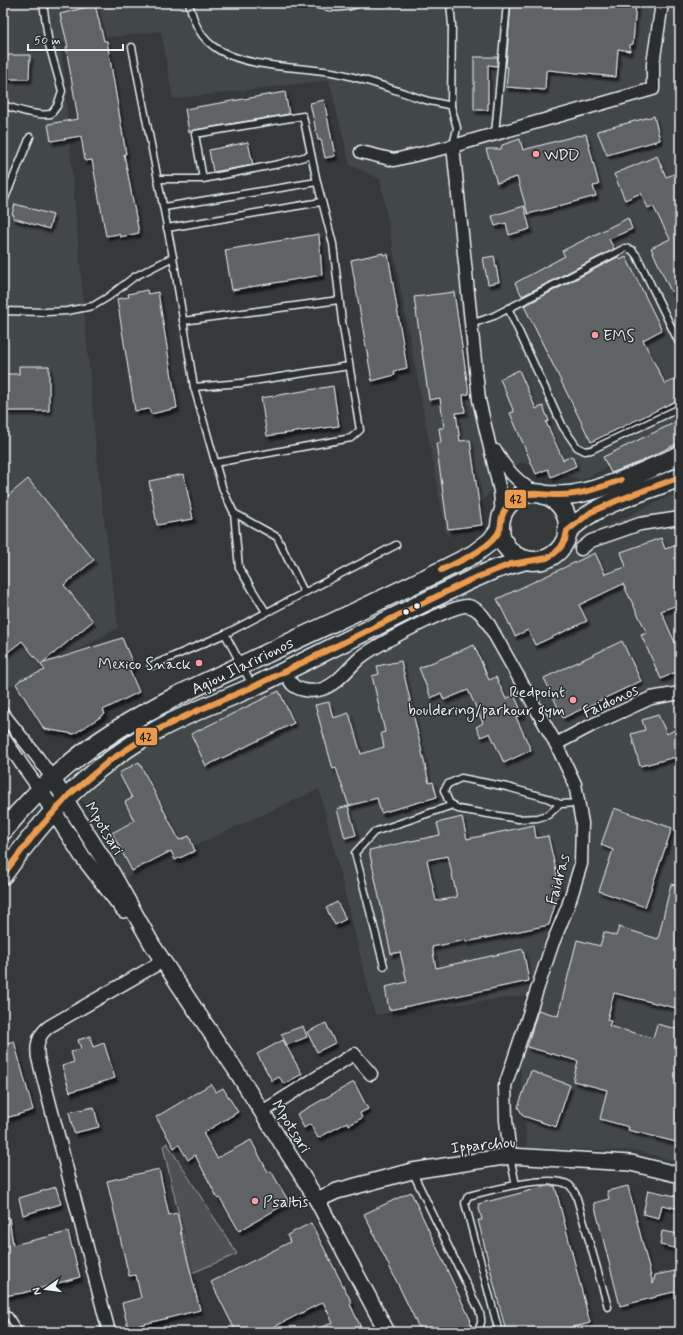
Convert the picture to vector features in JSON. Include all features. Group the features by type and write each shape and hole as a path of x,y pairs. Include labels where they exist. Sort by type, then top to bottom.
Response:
{"main road":[{"path":"539,494 554,500 562,509 567,520 567,532 560,549 553,555 544,560 526,560 516,556 508,549 502,540 501,522 507,506 515,499 524,495 539,494 563,495 589,491 680,455"},
{"path":"567,532 582,518 612,502 680,478"},
{"name":"Agiou Ilaririonos","path":"3,831 20,810 46,784 93,746 116,730 182,694 474,554 491,541 501,522"},
{"name":"Agiou Ilaririonos","path":"3,875 34,833 59,804 101,767 156,730 253,686 470,580 493,570 526,560"}],"street":[{"path":"361,152 394,160 453,146 653,90 653,64 662,3"},
{"path":"453,146 480,400 500,491 501,522"},
{"path":"484,422 495,449 505,468 519,482 539,494"},
{"path":"580,549 591,541 640,524 680,518"},
{"name":"Faidras","path":"284,671 293,685 310,691 318,690 330,685 373,649 451,609 466,606 473,608 478,611 488,623 556,744 575,784 582,823 581,864 568,906 552,945 505,1086 506,1120 510,1156"},
{"name":"Faidonos","path":"556,744 592,725 651,698 680,693"},
{"name":"Mpotsari","path":"3,714 38,758 46,784 59,804 82,856 153,946 235,1069 317,1200 387,1332"},
{"name":"Mpotsari","path":"3,737 25,769 46,784"},
{"path":"109,1332 38,1058 38,1044 41,1033 50,1026 163,961"},
{"path":"262,1112 354,1054 372,1074"},
{"name":"Ipparchou","path":"317,1200 337,1191 412,1171 510,1156 631,1163 680,1175"}],"lane":[{"path":"3,105 20,111 42,115 51,114 57,106 62,91 49,45 44,3"},
{"path":"189,3 197,29 207,42 219,50 240,60 337,73 451,106"},
{"path":"317,3 318,5 331,8 351,6 361,3"},
{"path":"450,3 452,25 451,106 457,128 453,146"},
{"path":"495,134 507,3"},
{"path":"132,47 164,207 194,387 223,490 234,512 239,568 266,612"},
{"path":"204,179 195,134 303,116 316,182 333,244 339,300 360,430 351,438 216,463"},
{"path":"3,204 30,137"},
{"path":"158,179 204,179 280,164 311,155"},
{"path":"164,207 316,182"},
{"path":"167,228 321,202"},
{"path":"472,324 494,316 625,248 632,250 637,256 680,346"},
{"path":"3,311 67,311 93,306 108,297 134,277 173,257"},
{"path":"183,321 339,300"},
{"path":"508,308 563,427 577,447 585,451 591,450 680,408"},
{"path":"194,387 241,383 349,366"},
{"path":"234,512 277,537 304,592"},
{"path":"151,666 224,634 396,545"},
{"path":"224,634 253,686"},
{"path":"560,804 548,815 537,818 518,819 458,809 449,802 444,790 448,784 461,778 540,796 560,804 579,803"},
{"path":"384,966 355,853 374,832 453,805"},
{"path":"510,1156 516,1185"},
{"path":"412,1171 479,1310 481,1322 480,1327 474,1332"},
{"path":"499,1332 465,1203 468,1196 516,1185 552,1180 569,1185 576,1195 608,1307"},
{"path":"3,1314 9,1316 19,1332"}],"shaded area":[{"path":"3,3 680,3 680,431 582,480 520,462 447,537 380,179 350,165 329,80 173,99 161,31 61,43 98,470 118,628 3,690"},
{"path":"680,491 680,1163 639,1151 527,1148 520,1066 544,993 375,1015 319,789 124,878 82,799 126,755"},
{"path":"167,1143 237,1254 192,1273 163,1146"}],"building":[{"path":"511,3 636,3 633,44 630,45 630,51 618,49 616,77 548,70 546,71 545,90 506,87"},
{"path":"95,5 104,41 107,41 126,154 124,154 139,233 120,237 119,234 106,236 92,160 85,161 81,136 51,141 48,124 78,119 66,47 68,47 60,14"},
{"path":"3,55 30,55 29,79 3,79"},
{"path":"474,57 498,57 497,66 488,65 488,110 474,110"},
{"path":"285,92 289,114 189,132 185,109"},
{"path":"324,100 335,156 325,158 321,140 318,140 310,103"},
{"path":"654,116 660,140 607,155 597,131"},
{"path":"586,134 599,185 593,186 596,196 528,214 517,177 497,183 486,149 501,149 502,145 520,139 523,150"},
{"path":"248,142 253,165 213,172 209,150"},
{"path":"657,156 666,177 680,172 680,288 671,292 651,248 670,239 653,206 648,208 641,193 625,200 614,174"},
{"path":"15,204 53,215 49,229 13,218 14,215 12,214"},
{"path":"524,206 530,229 509,235 506,223 495,226 492,216"},
{"path":"628,218 632,229 609,239 614,249 522,296 515,283 565,256 562,251"},
{"path":"319,234 322,275 232,290 225,250"},
{"path":"383,253 383,255 388,254 407,368 394,371 395,375 372,381 351,260"},
{"path":"494,256 499,282 488,284 483,258"},
{"name":"EMS","path":"618,257 620,260 626,257 662,330 643,340 665,384 676,379 680,388 680,399 591,442 524,306"},
{"path":"147,290 148,294 158,292 177,408 151,414 149,409 135,411 117,299 129,297 128,294"},
{"path":"454,292 469,394 463,395 465,412 456,413 460,441 470,440 482,525 448,529 436,443 441,443 439,428 444,428 440,398 429,400 414,297"},
{"path":"19,366 49,366 49,411 5,411 5,400 3,400 3,374 19,374"},
{"path":"519,370 536,409 543,406 549,421 546,422 563,460 572,456 576,466 551,477 548,469 536,474 510,413 514,412 500,379"},
{"path":"333,386 339,426 267,436 261,398"},
{"path":"680,420 680,442 642,461 611,473 603,457"},
{"path":"184,474 193,519 157,525 149,481"},
{"path":"28,479 94,560 64,585 93,621 41,664 122,638 134,666 130,671 139,692 103,710 105,714 74,734 44,729 16,684 20,680 45,670 22,641 3,656 3,500"},
{"path":"661,538 665,549 680,544 680,604 661,611 680,654 680,670 661,679 641,635 647,633 623,584 579,605 587,621 535,645 528,630 515,636 497,599 595,553 605,574 626,567 621,552"},
{"path":"622,641 641,681 563,718 544,678"},
{"path":"474,645 489,680 496,677 506,699 514,695 523,714 516,717 531,750 504,763 490,733 481,737 476,727 483,723 468,690 444,700 441,693 431,698 419,668"},
{"path":"401,661 429,783 433,782 437,797 381,813 377,798 349,806 336,768 333,769 315,705 329,702 333,718 349,713 361,754 384,747 381,733 385,732 372,676 379,674 377,666"},
{"path":"279,691 294,723 206,766 191,734"},
{"path":"658,715 667,734 680,727 680,756 640,766 631,734 645,730 642,720"},
{"path":"139,762 179,840 189,836 195,851 175,860 171,851 132,871 112,833 134,821 125,802 132,798 119,773"},
{"path":"348,806 356,835 345,838 337,809"},
{"path":"614,808 672,828 645,907 599,891 613,850 601,845"},
{"path":"462,817 467,839 534,825 536,838 548,836 560,888 549,925 466,942 466,940 432,947 436,968 523,949 529,981 389,1010 385,987 407,982 400,952 391,954 369,850 440,835 437,823","holes":["448,856 457,897 436,901 427,860"]},
{"path":"671,884 680,886 680,1009 614,993 607,1020 611,1021 609,1026 653,1038 657,1024 680,1030 680,1143 628,1130 629,1127 600,1119 607,1090 573,1081 578,1061 527,1047 538,1010 558,1016 577,940 600,946 604,932 616,936 619,927 658,939"},
{"path":"337,902 346,919 335,925 326,908"},
{"path":"326,1023 335,1043 317,1052 307,1032"},
{"path":"303,1026 307,1037 287,1045 281,1034"},
{"path":"90,1036 93,1047 104,1043 115,1078 70,1092 62,1066 74,1062 71,1052 81,1049 78,1040"},
{"path":"283,1040 302,1074 284,1084 279,1077 272,1081 257,1054"},
{"path":"14,1041 33,1110 3,1119 3,1044"},
{"path":"531,1071 570,1085 556,1127 523,1116 518,1107"},
{"path":"354,1082 368,1109 360,1113 362,1118 349,1125 348,1122 318,1138 310,1124 304,1128 297,1114"},
{"path":"211,1084 216,1092 223,1088 238,1112 203,1133 217,1158 251,1140 268,1172 271,1171 289,1202 239,1231 220,1198 218,1199 195,1155 188,1160 179,1145 174,1148 156,1117"},
{"path":"94,1107 99,1127 74,1133 69,1112"},
{"path":"159,1169 169,1215 177,1213 200,1310 128,1328 122,1303 141,1298 136,1275 129,1276 107,1181"},
{"path":"548,1186 555,1186 590,1323 554,1332 506,1332 478,1220 482,1220 478,1204"},
{"path":"628,1186 653,1284 655,1275 680,1270 680,1282 677,1283 679,1291 620,1306 594,1203 609,1199 607,1191"},
{"path":"56,1187 61,1204 23,1215 19,1198"},
{"path":"648,1190 680,1197 680,1209 662,1205 659,1218 643,1214"},
{"path":"411,1192 471,1321 470,1322 473,1328 468,1332 421,1332 364,1214"},
{"path":"9,1217 13,1245 68,1232 80,1277 23,1293 3,1296 3,1218"},
{"path":"311,1223 352,1303 350,1304 363,1332 311,1332 310,1331 333,1323 323,1302 264,1332 236,1332 211,1282 290,1242 287,1235"},
{"path":"662,1231 680,1234 680,1249 660,1245"}],"transit line":[{"name":"42","path":"3,875 36,832 70,794 109,761 155,731 192,713 255,686 470,580 511,564 547,558 561,547 565,540 567,531 591,512 680,477"},
{"name":"42","path":"441,570 474,554 490,542 500,529 505,510 519,497 528,494 561,495 580,493 621,480"}],"place":[{"name":"WDD","path":"536,154"},
{"name":"EMS","path":"595,335"},
{"name":"Mexico Snack","path":"199,663"},
{"name":"Redpoint bouldering/parkour gym","path":"573,700"},
{"name":"Psaltis","path":"255,1201"}]}
